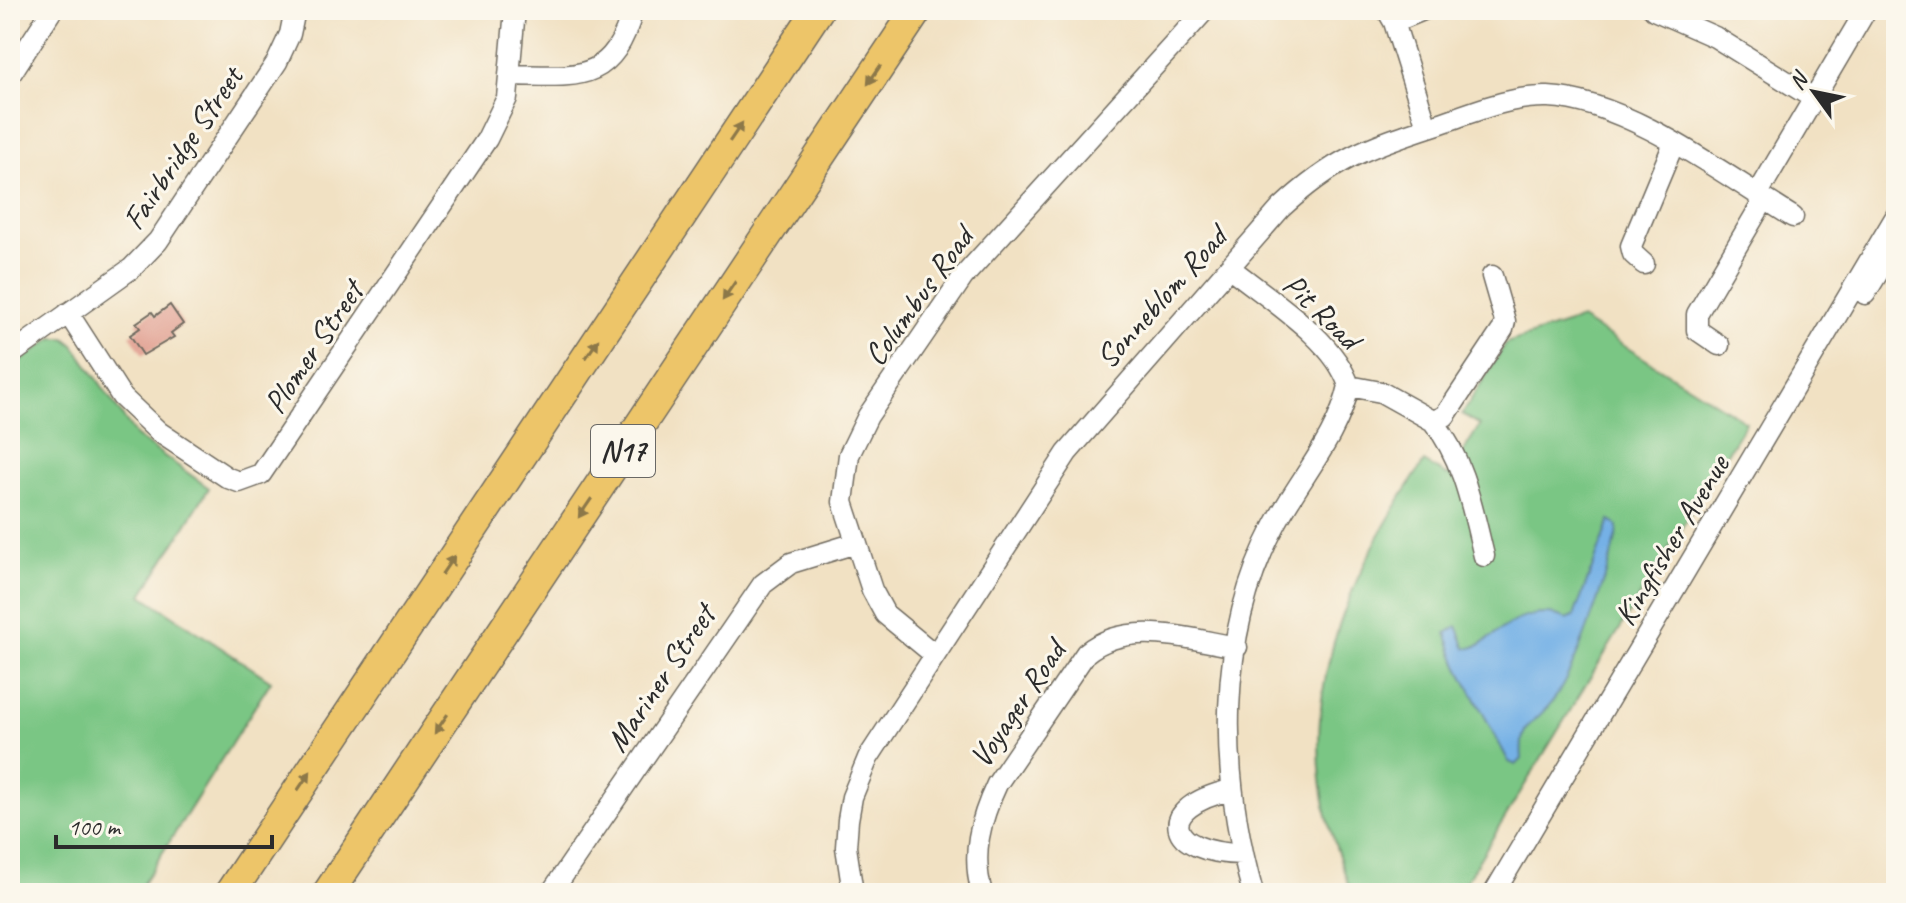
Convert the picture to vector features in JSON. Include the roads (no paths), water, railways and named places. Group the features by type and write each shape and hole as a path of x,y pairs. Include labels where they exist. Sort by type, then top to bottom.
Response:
{"highway":[{"name":"N17","path":"230,893 818,10"},
{"name":"N17","path":"328,893 917,10"}],"street":[{"path":"10,75 52,10"},
{"name":"Fairbridge Street","path":"10,355 132,268 158,241 277,62 290,34 295,10"},
{"name":"Plomer Street","path":"68,313 122,397 159,432 228,478 239,482 261,474 468,171 499,118 512,75 515,10"},
{"path":"512,75 578,76 597,70 614,49 633,10"},
{"name":"Columbus Road","path":"935,655 885,614 872,590 843,502 849,455 868,416 963,277 1205,10"},
{"path":"1423,10 1391,16 1427,127"},
{"path":"1654,10 1715,37 1813,98"},
{"path":"1719,345 1697,330 1697,314 1813,98 1866,10"},
{"name":"Sonneblom Road","path":"853,893 846,847 852,797 868,758 1067,453 1229,267 1312,179 1343,159 1427,127 1520,100 1547,97 1579,102 1607,111 1674,143 1793,217"},
{"path":"1644,264 1633,254 1631,246 1674,143"},
{"name":"Kingfisher Avenue","path":"1494,893 1896,216"},
{"name":"Kingfisher Avenue","path":"1504,893 1896,243"},
{"name":"Pit Road","path":"1229,267 1320,342 1335,357 1349,386 1381,392 1433,421"},
{"path":"1484,556 1462,470 1451,444 1433,421 1445,416 1460,398 1503,329 1505,321 1492,276"},
{"path":"1253,893 1242,854 1231,790 1227,736 1237,647 1249,590 1262,554 1274,527 1330,435 1349,386"},
{"name":"Mariner Street","path":"551,893 763,584 791,563 856,543"},
{"name":"Voyager Road","path":"982,893 977,854 979,829 987,805 997,784 1086,653 1101,641 1135,633 1237,647"},
{"path":"1231,790 1200,799 1186,808 1180,821 1181,833 1187,843 1202,851 1242,854"}],"water":[{"path":"1610,521 1618,526 1617,536 1580,648 1551,703 1525,731 1522,759 1516,765 1509,762 1458,666 1446,633 1457,626 1466,648 1471,648 1525,617 1550,614 1567,619 1574,616"}]}
